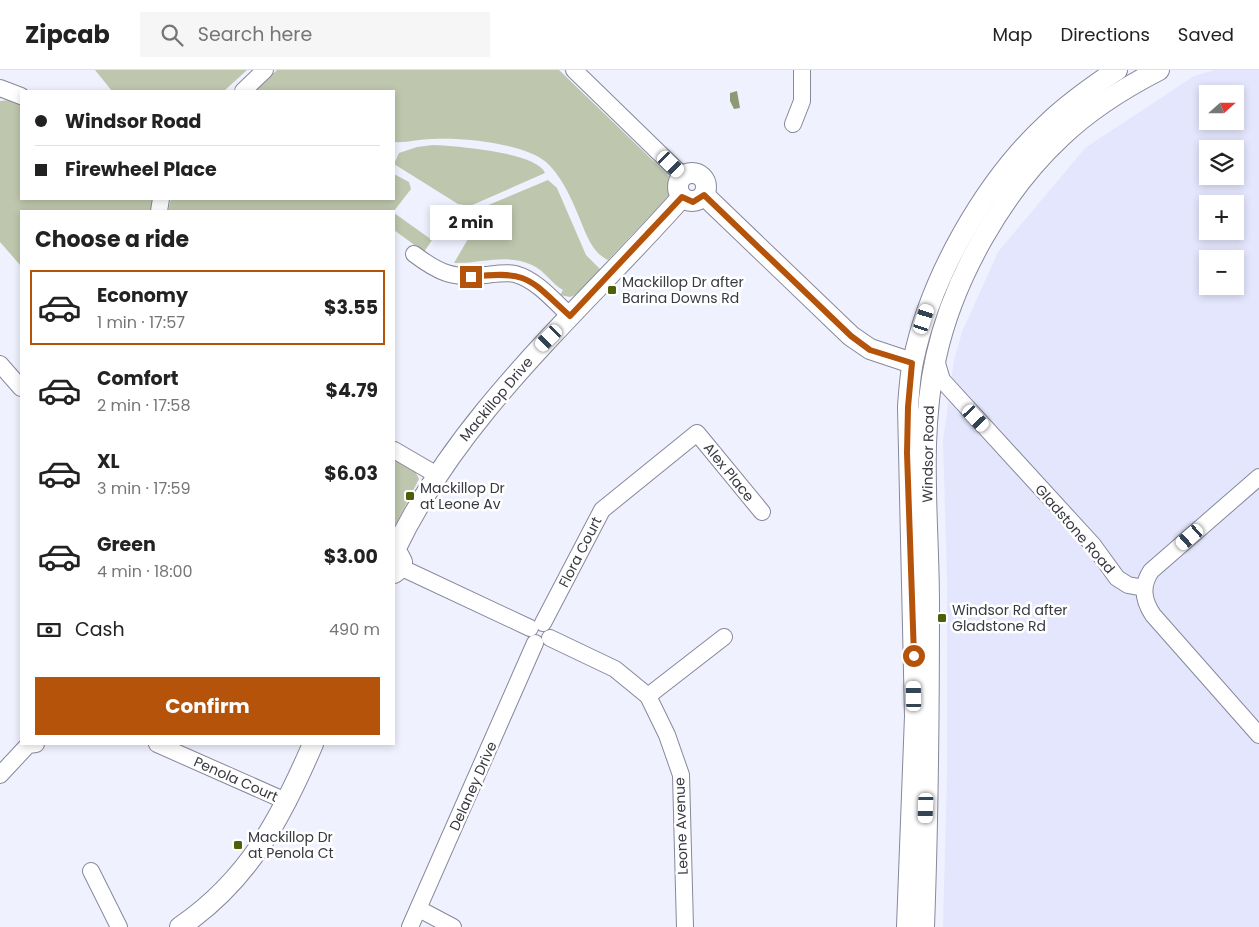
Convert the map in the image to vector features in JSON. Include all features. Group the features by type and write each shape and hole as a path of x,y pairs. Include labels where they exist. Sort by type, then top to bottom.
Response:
{"main road":[{"name":"Windsor Road","path":"907,927 915,716 912,557 907,453 908,407 912,363 920,334 940,280 958,244 996,183 1046,124 1106,76 1117,70"},
{"name":"Windsor Road","path":"924,927 929,717 927,442 936,358 951,305 974,254 990,226 1040,158 1086,116 1111,98 1158,70"},
{"path":"690,173 702,177 706,184 704,195 693,202 682,197 678,187 683,176 690,173"},
{"path":"704,195 851,336 870,350 912,363 922,358 951,305"},
{"name":"Mackillop Drive","path":"396,561 412,514 437,475 487,407 538,349 682,197"},
{"path":"180,927 212,902 246,866 262,845 288,802 313,745"}],"street":[{"path":"244,90 265,70"},
{"path":"574,70 683,176"},
{"path":"793,124 802,101 802,70"},
{"path":"0,88 20,96"},
{"path":"414,254 435,270 458,277 500,273 522,276 532,282 570,316"},
{"name":"Gladstone Road","path":"936,358 938,372 942,380 1093,545 1117,578 1128,585 1144,588"},
{"path":"0,364 20,387"},
{"name":"Alex Place","path":"697,433 762,512"},
{"name":"Flora Court","path":"539,633 602,510 697,433"},
{"path":"395,451 437,475"},
{"path":"1259,477 1151,571 1144,588 1148,607 1153,615 1259,736"},
{"name":"Leone Avenue","path":"396,561 615,669 648,696 667,735 681,775 684,927"},
{"name":"Delaney Drive","path":"410,927 539,633"},
{"path":"648,696 724,637"},
{"path":"0,775 28,745"},
{"name":"Penola Court","path":"159,745 288,802"},
{"path":"91,871 118,927"},
{"path":"419,909 453,927"}],"shaded area":[{"path":"95,70 247,70 225,90 111,90"},
{"path":"277,70 559,70 667,174 672,182 671,194 608,260 592,245 560,178 546,162 536,155 508,146 475,140 427,139 395,142 395,90 255,90"},
{"path":"1215,70 1259,70 1259,927 943,927 947,775 947,579 943,441 954,360 962,332 998,252 1085,148 1194,76"},
{"path":"737,91 740,108 734,109 730,101 730,93"},
{"path":"10,100 20,104 20,200 154,200 150,210 20,210 20,265 0,242 0,101"},
{"path":"433,145 494,151 527,160 539,166 545,173 470,206 458,204 395,165 399,153 417,147"},
{"path":"395,175 409,182 411,189 395,210 168,210 171,200 395,200"},
{"path":"548,180 557,188 586,255 600,269 575,295 570,297 560,295 563,290 537,268 523,262 504,259 454,263 479,220 474,211"},
{"path":"395,214 432,240 424,252 395,231"},
{"path":"395,459 415,471 419,479 395,526"}],"place":[{"name":"Mackillop Dr after Barina Downs Rd","path":"612,290"},
{"name":"Mackillop Dr at Leone Av","path":"410,496"},
{"name":"Windsor Rd after Gladstone Rd","path":"942,618"},
{"name":"Mackillop Dr at Penola Ct","path":"238,845"}],"route":[{"path":"471,277 500,273 522,276 532,282 570,316 682,197 693,202 701,199 704,195 860,344 870,350 912,363 908,407 907,453 914,656"}]}
